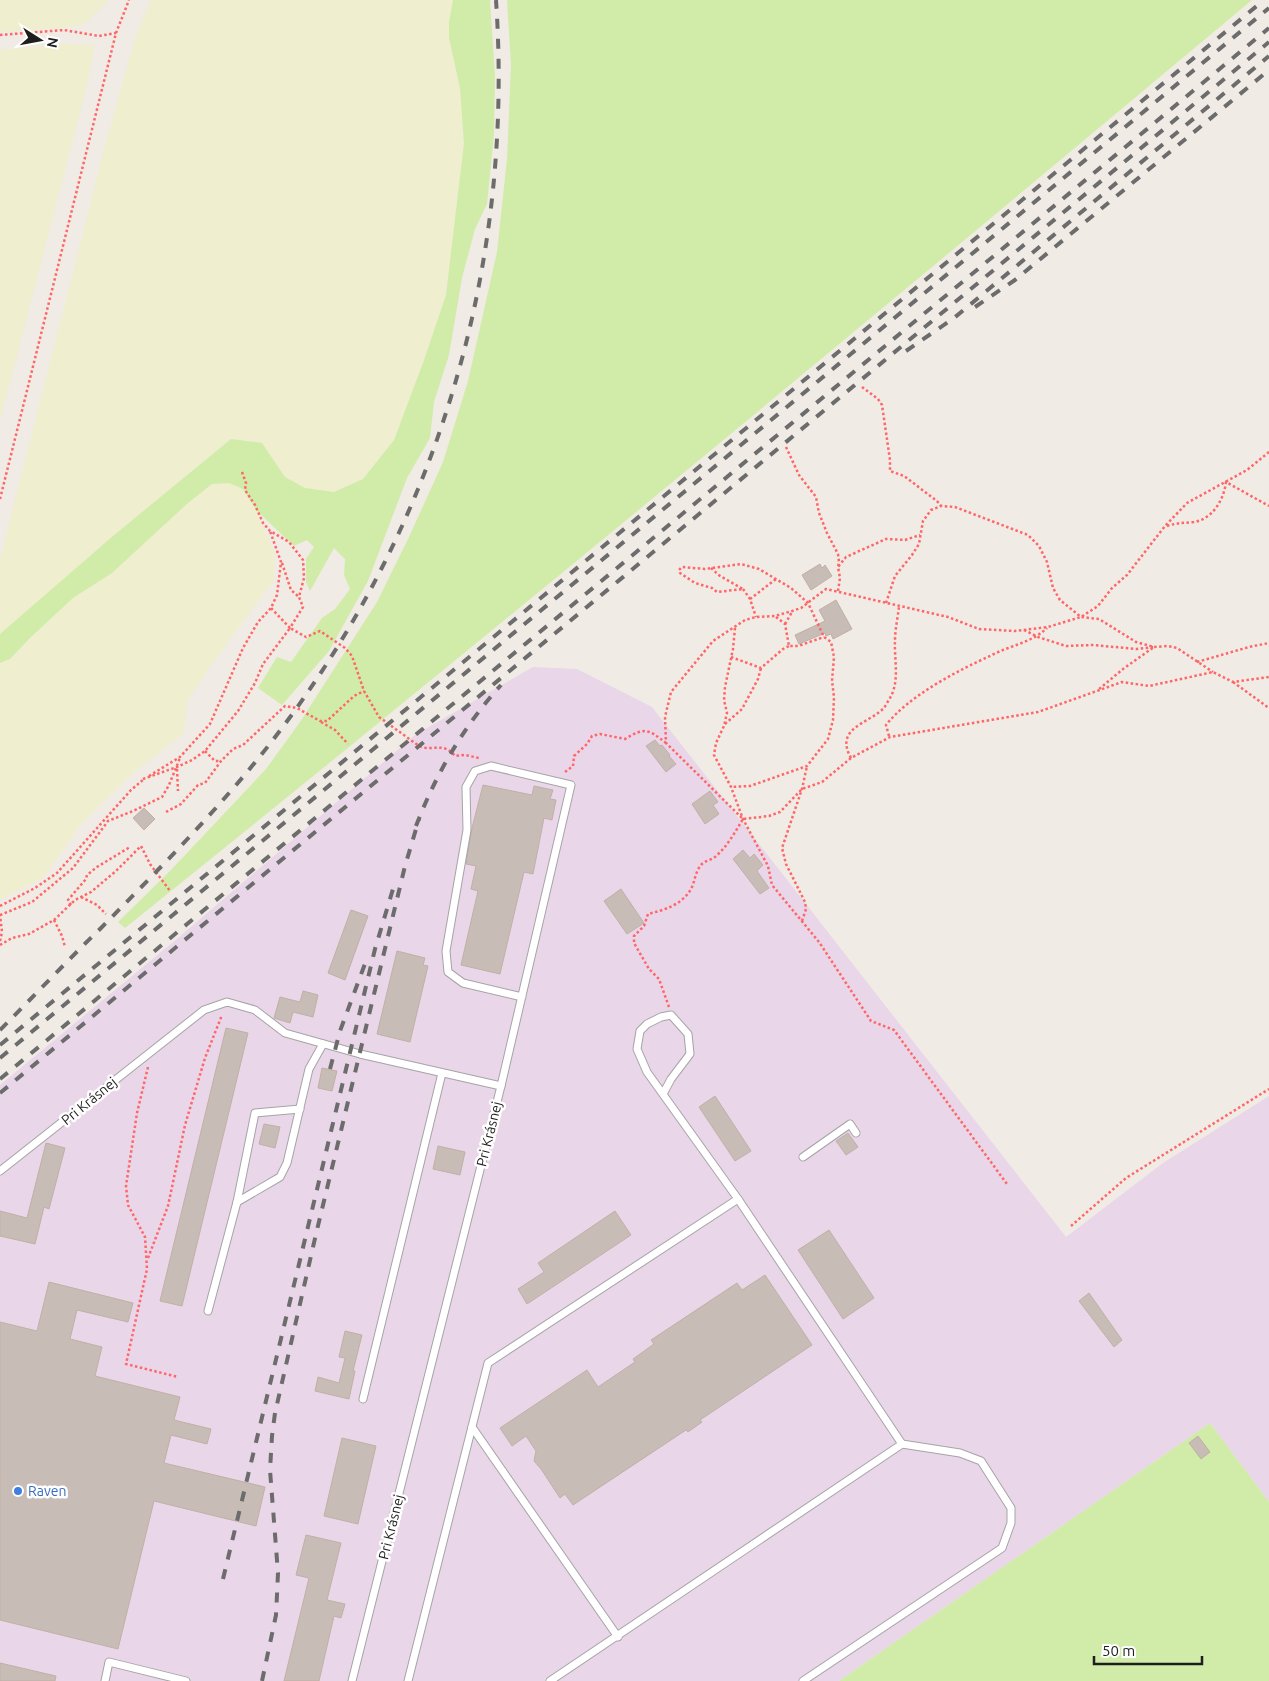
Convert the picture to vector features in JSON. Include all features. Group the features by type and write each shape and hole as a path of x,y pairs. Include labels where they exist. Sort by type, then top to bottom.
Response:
{"lane":[{"path":"501,1086 522,997 572,785 491,766 475,771 466,787 467,830 446,951 448,972 463,983 522,997"},
{"name":"Pri Krásnej","path":"0,1172 204,1010 227,1002 255,1010 285,1034 501,1086 352,1681"},
{"path":"663,1094 671,1079 690,1054 688,1034 671,1015 661,1017 647,1024 640,1031 636,1049 647,1072 738,1199 902,1444"},
{"path":"237,1202 280,1177 287,1163 309,1069 323,1044"},
{"path":"362,1399 442,1073"},
{"path":"208,1311 237,1202 255,1113 300,1109"},
{"path":"803,1156 850,1124 856,1133"},
{"path":"408,1681 488,1362 738,1199"},
{"path":"472,1427 618,1637"},
{"path":"550,1681 902,1444 960,1453 981,1461 1010,1508 1011,1523 1002,1548 803,1681"},
{"path":"105,1681 109,1662 186,1681"}],"path":[{"path":"0,499 116,33 129,0"},
{"path":"0,35 64,30 99,36 116,33"},
{"path":"862,387 878,399 882,405 890,471 904,476 941,506"},
{"path":"786,447 799,475 816,497 819,513 838,554 840,578 838,592"},
{"path":"666,743 665,717 671,692 713,641 745,620 756,617 775,616 792,611 808,603 826,589 948,617 979,629 1015,631 1048,626 1082,617 1098,606 1112,588 1127,575 1165,526 1187,504 1247,470 1269,452"},
{"path":"242,472 246,483 245,490 255,505 263,523 270,531 289,542 303,560 304,578 299,597"},
{"path":"1226,482 1269,506"},
{"path":"1165,526 1177,522 1196,522 1209,515 1224,495 1226,482"},
{"path":"886,603 895,576 919,544 923,521 931,510 941,506 955,507 1028,535 1039,546 1047,562 1053,588 1060,600 1082,617 1099,619 1136,642 1154,647"},
{"path":"143,779 177,767 205,751 238,711 264,664 303,607 299,597 291,590 270,531"},
{"path":"838,567 846,557 886,539 904,540 920,535"},
{"path":"0,906 35,888 57,873 131,790 143,779 180,757 210,724 243,648 258,622 271,608 277,595 281,562"},
{"path":"743,589 717,592 712,588 694,583 680,573 679,570 682,568 711,568 741,564 759,569 791,588 808,603 824,637 831,642 834,657 832,681 834,697 833,720 828,739 807,766 802,789 782,848 786,864 805,902 806,909 802,922"},
{"path":"711,568 720,576 743,589 750,599 756,617"},
{"path":"750,599 776,579"},
{"path":"851,758 847,750 846,740 853,728 884,708 892,695 896,681 895,640 899,606"},
{"path":"271,608 290,628 306,637 320,631 345,648 352,656 364,691 379,716 419,746 425,749 442,747 455,756 465,755 482,759"},
{"path":"784,624 792,611"},
{"path":"775,616 784,624 789,646"},
{"path":"890,737 886,725 894,715 940,682 993,654 1038,637 1048,626"},
{"path":"735,627 725,687 724,700 727,713 724,726 716,743 714,755 731,787 743,819 768,866 772,886 819,942 871,1022 894,1030 1008,1184"},
{"path":"1023,630 1066,646 1092,645 1137,649 1168,646 1177,648 1213,672 1233,682 1269,708"},
{"path":"724,726 742,709 758,679 761,668 789,646 798,646 824,637"},
{"path":"1197,662 1269,643"},
{"path":"1096,691 1154,647"},
{"path":"731,657 761,668"},
{"path":"743,819 768,816 780,812 802,789 822,782 851,758 890,737 1038,712 1122,682 1149,686 1213,672"},
{"path":"1233,682 1269,677"},
{"path":"320,721 327,721 354,696 364,691"},
{"path":"166,812 181,804 198,786 206,783 221,761 234,749 243,745 285,706 297,708 335,730 348,744"},
{"path":"560,773 568,772 573,766 574,756 587,744 592,736 600,734 625,739 638,731 645,730 652,732 666,743 743,819"},
{"path":"205,751 215,761 221,761"},
{"path":"0,941 2,932 0,915 32,902 74,868 108,821 162,797 180,757"},
{"path":"731,787 750,786 807,766"},
{"path":"177,767 178,791"},
{"path":"671,1015 659,979 649,969 634,943 634,936 644,926 648,914 668,909 691,890 702,864 714,858 725,848 743,819"},
{"path":"0,945 12,938 29,934 54,920 116,871 141,846 150,864 170,891"},
{"path":"71,905 68,900 86,880 87,875 130,847"},
{"path":"81,897 98,905 106,914"},
{"path":"54,920 62,936 64,947"},
{"path":"146,1261 168,1206 186,1125 205,1058 227,1002"},
{"path":"152,1051 137,1113 126,1186 128,1205 145,1236 147,1269 126,1364 178,1377"},
{"path":"1071,1226 1126,1178 1269,1089"}],"shaded area":[{"path":"533,667 577,669 652,707 1066,1237 1163,1163 1269,1096 1269,1502 1210,1423 839,1681 0,1681 0,1085 178,938 415,735"}],"green space":[{"path":"0,0 109,0 83,25 0,32"},
{"path":"151,0 453,0 449,22 449,38 460,88 464,143 446,295 394,440 363,479 334,492 305,488 285,477 262,443 231,439 113,536 0,634 0,559 106,142 136,35"},
{"path":"453,0 490,0 495,76 494,134 487,204 475,229 462,278 449,355 434,402 430,438 407,478 368,581 329,651 282,705 258,688 277,657 291,662 322,618 335,609 350,589 344,575 345,559 334,548 310,591 306,582 306,559 314,547 307,540 294,546 257,511 243,489 229,483 212,484 188,503 112,573 73,598 10,659 0,663 0,634 113,536 231,439 262,443 285,477 305,488 334,492 363,479 394,440 446,295 464,143 460,88 449,38 449,22"},
{"path":"507,0 1252,0 691,467 125,928 118,922 170,871 266,769 300,722 377,602 443,462 468,381 497,252 507,159 511,65"},
{"path":"60,44 95,45 87,85 0,421 0,50"},
{"path":"229,483 243,489 257,511 275,554 274,580 209,668 187,702 183,734 132,774 81,824 43,878 0,900 0,663 11,659 30,638 73,598 112,573 188,503 212,484"},
{"path":"1210,1423 1269,1502 1269,1681 839,1681"}],"building":[{"path":"820,564 822,568 825,565 832,576 811,590 802,575"},
{"path":"836,600 852,629 833,639 831,634 826,636 825,633 799,644 795,635 825,621 819,610"},
{"path":"655,740 660,746 662,745 676,764 666,772 646,746"},
{"path":"483,785 532,795 534,786 553,790 550,799 556,800 552,820 544,818 533,874 524,872 500,974 461,965 478,891 471,889 476,866 466,864 472,828"},
{"path":"710,791 718,802 713,805 719,814 705,824 692,804"},
{"path":"144,808 155,819 144,830 133,818"},
{"path":"743,850 750,858 754,854 763,865 757,871 769,888 760,894 733,859"},
{"path":"621,889 644,923 627,934 604,901"},
{"path":"351,910 368,916 345,980 328,973"},
{"path":"397,951 425,958 423,965 428,966 410,1042 377,1034"},
{"path":"303,991 318,995 313,1017 293,1012 290,1023 274,1018 280,997 300,1002"},
{"path":"226,1028 248,1033 182,1306 160,1301"},
{"path":"322,1068 337,1071 332,1091 318,1088"},
{"path":"715,1096 751,1151 735,1161 699,1107"},
{"path":"264,1124 280,1127 275,1148 259,1144"},
{"path":"848,1133 858,1147 846,1155 836,1141"},
{"path":"46,1143 65,1148 49,1209 44,1207 35,1244 0,1236 0,1211 27,1218"},
{"path":"438,1146 465,1152 460,1175 433,1169"},
{"path":"615,1211 631,1235 527,1304 518,1289 544,1272 538,1263"},
{"path":"829,1230 874,1298 843,1319 798,1250"},
{"path":"765,1275 812,1345 700,1420 702,1422 688,1432 686,1430 573,1505 565,1494 560,1498 534,1461 536,1451 526,1436 512,1446 500,1428 587,1370 598,1387 635,1362 633,1359 654,1344 651,1340 737,1283 742,1290"},
{"path":"49,1282 133,1303 128,1322 77,1310 70,1339 102,1347 95,1376 180,1397 174,1420 211,1429 207,1444 171,1435 164,1463 265,1487 256,1526 154,1501 118,1649 0,1620 0,1322 37,1331"},
{"path":"1089,1293 1122,1340 1114,1347 1079,1301"},
{"path":"345,1331 362,1335 353,1371 355,1371 349,1399 315,1391 318,1377 339,1383 345,1358 339,1357"},
{"path":"1198,1436 1210,1452 1201,1459 1189,1443"},
{"path":"342,1438 376,1446 358,1524 324,1516"},
{"path":"306,1535 341,1543 327,1600 345,1604 341,1618 334,1616 319,1681 284,1681 309,1578 296,1575"},
{"path":"0,1663 56,1676 55,1681 0,1681"}],"railway":[{"path":"0,1030 125,904 242,778 285,724 340,643 386,559 425,471 456,381 478,288 493,194 498,97 496,0"},
{"path":"0,1045 1264,0"},
{"path":"0,1058 1269,8"},
{"path":"0,1079 1269,28"},
{"path":"0,1093 1269,42"},
{"path":"906,351 954,318 1269,56"},
{"path":"975,307 1015,280 1269,70"},
{"path":"416,826 432,788 452,752 474,717 501,685"},
{"path":"262,1681 276,1615 277,1595 278,1573 270,1470 275,1413 405,866 419,819"},
{"path":"223,1579 375,949 393,889"},
{"path":"330,1069 340,1031 366,961"}],"place":[{"name":"Raven","path":"18,1491"}]}
